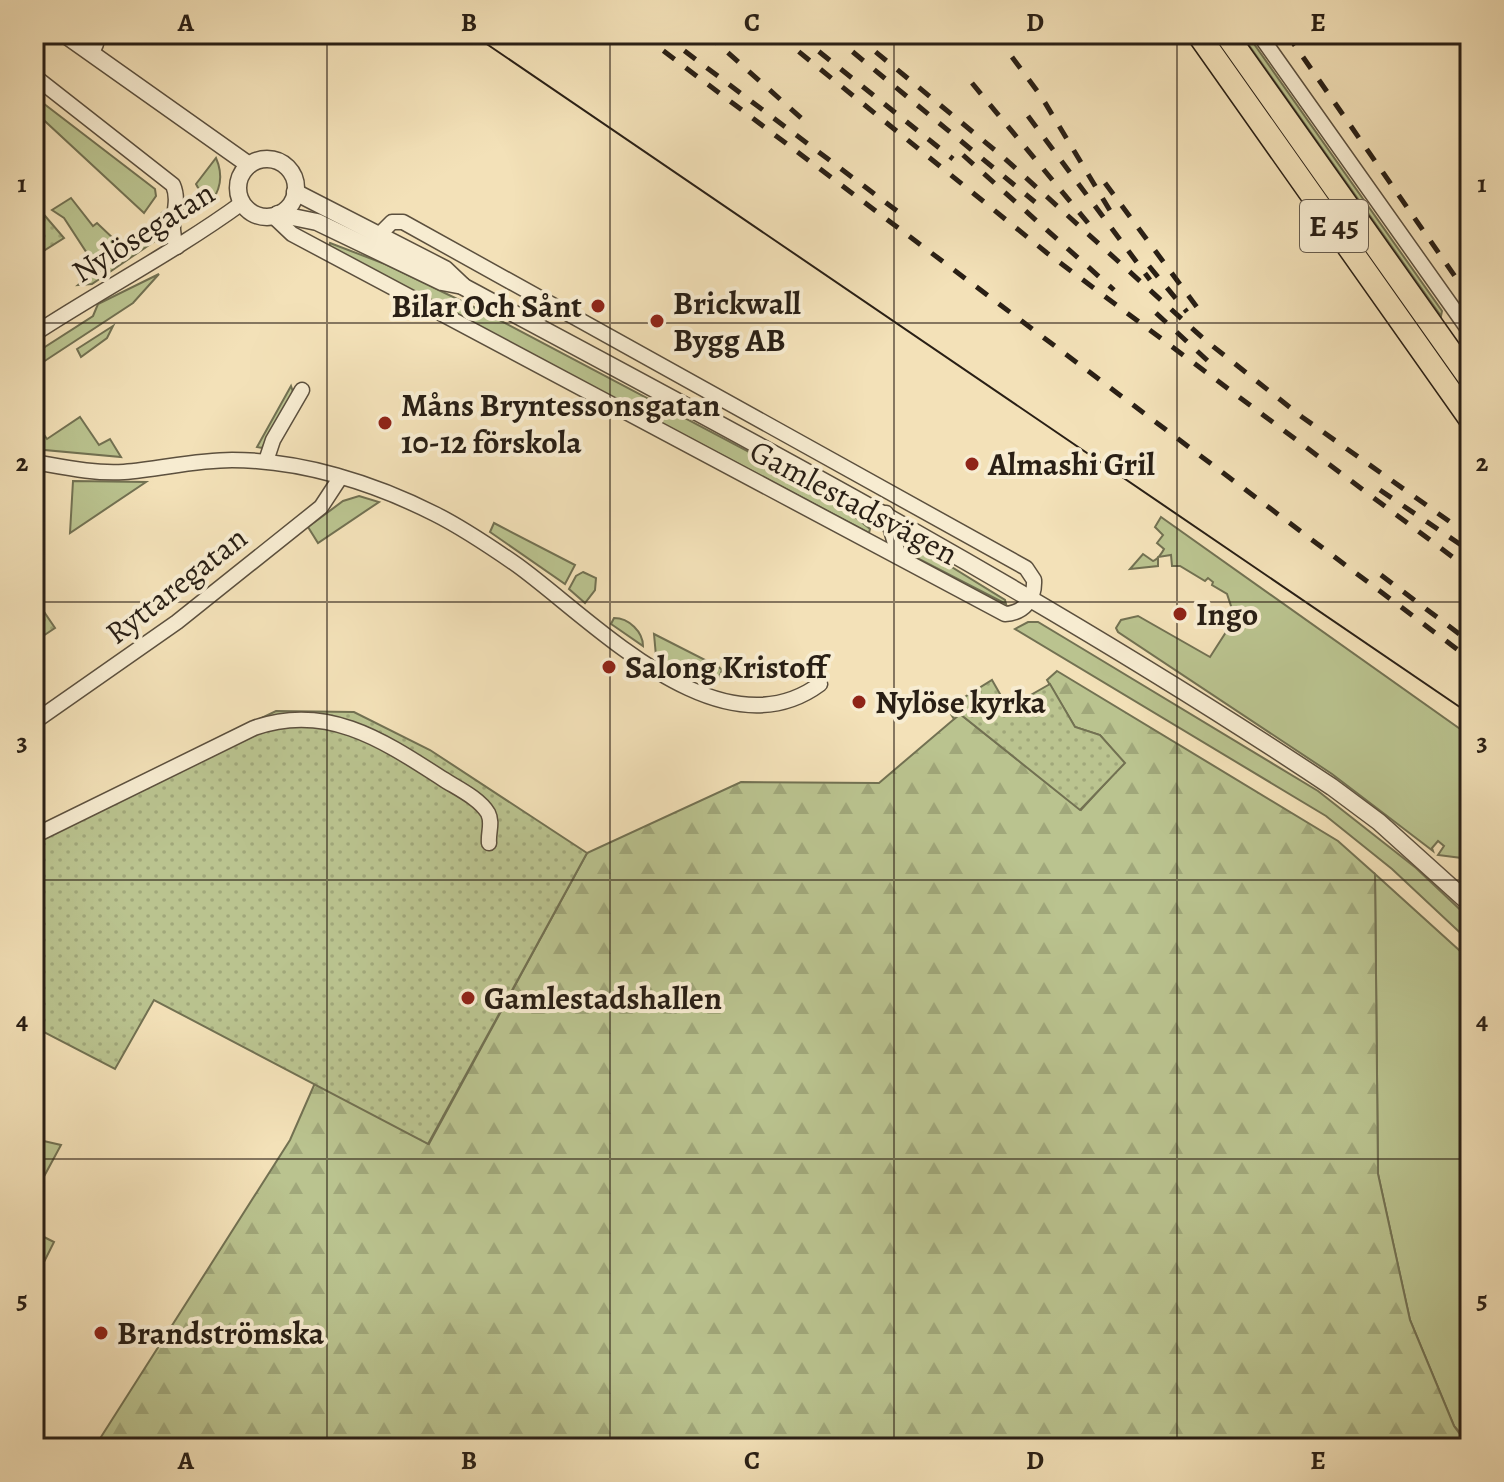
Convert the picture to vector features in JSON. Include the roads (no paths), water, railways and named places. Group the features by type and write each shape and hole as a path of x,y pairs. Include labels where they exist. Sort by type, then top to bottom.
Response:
{"highway":[{"name":"E 45","path":"1198,34 1470,419"},
{"name":"E 45","path":"1226,34 1470,379"}],"street":[{"path":"64,34 249,165"},
{"path":"92,53 96,44 94,34"},
{"path":"1259,34 1470,332"},
{"path":"34,76 173,185 177,194 170,230 177,247"},
{"path":"266,159 283,164 294,178 295,192 290,206 275,215 258,215 242,203 238,182 249,165 266,159"},
{"name":"Gamlestadsvägen","path":"295,192 445,269 464,287 886,513 1031,599 1332,787 1379,822 1470,904"},
{"name":"Nylösegatan","path":"34,334 119,279 177,247 242,203"},
{"name":"Gamlestadsvägen","path":"275,215 296,237 1005,614 1020,610 1031,599 1034,580 1026,568 403,222 392,222 378,236"},
{"name":"Gamlestadsvägen","path":"275,215 317,222 442,282 464,287"},
{"path":"266,461 273,440 302,390"},
{"path":"34,462 121,472 229,460 266,461 340,478 435,514 480,541 634,657 684,685 732,701 760,704 797,699 820,684"},
{"name":"Ryttaregatan","path":"34,722 177,622 321,507 340,478"},
{"path":"886,513 899,557"},
{"path":"34,836 254,728 292,718 323,719 353,727 405,754 482,804 491,824 489,843"}],"tram line":[{"path":"472,34 1470,714"}],"railway":[{"path":"641,34 1470,659"},
{"path":"662,34 901,214"},
{"path":"707,34 809,125"},
{"path":"777,34 1047,253 1470,570"},
{"path":"797,34 953,159"},
{"path":"831,34 1035,202"},
{"path":"854,34 1002,156 1205,340 1302,417 1470,536"},
{"path":"1287,34 1470,298"},
{"path":"1012,57 1041,96 1112,214"},
{"path":"972,83 1088,223"},
{"path":"1028,116 1150,280"},
{"path":"963,155 1114,290"},
{"path":"1105,183 1199,310"},
{"path":"1149,266 1187,312"},
{"path":"1156,313 1208,361"},
{"path":"1380,490 1470,551"},
{"path":"1381,575 1470,642"}],"place":[{"name":"Bilar Och Sånt","path":"598,306"},
{"name":"Brickwall Bygg AB","path":"657,321"},
{"name":"Måns Bryntessonsgatan 10-12 förskola","path":"385,423"},
{"name":"Almashi Gril","path":"972,464"},
{"name":"Ingo","path":"1180,614"},
{"name":"Salong Kristoff","path":"609,667"},
{"name":"Nylöse kyrka","path":"859,702"},
{"name":"Gamlestadshallen","path":"468,998"},
{"name":"Brandströmska","path":"101,1333"}]}
